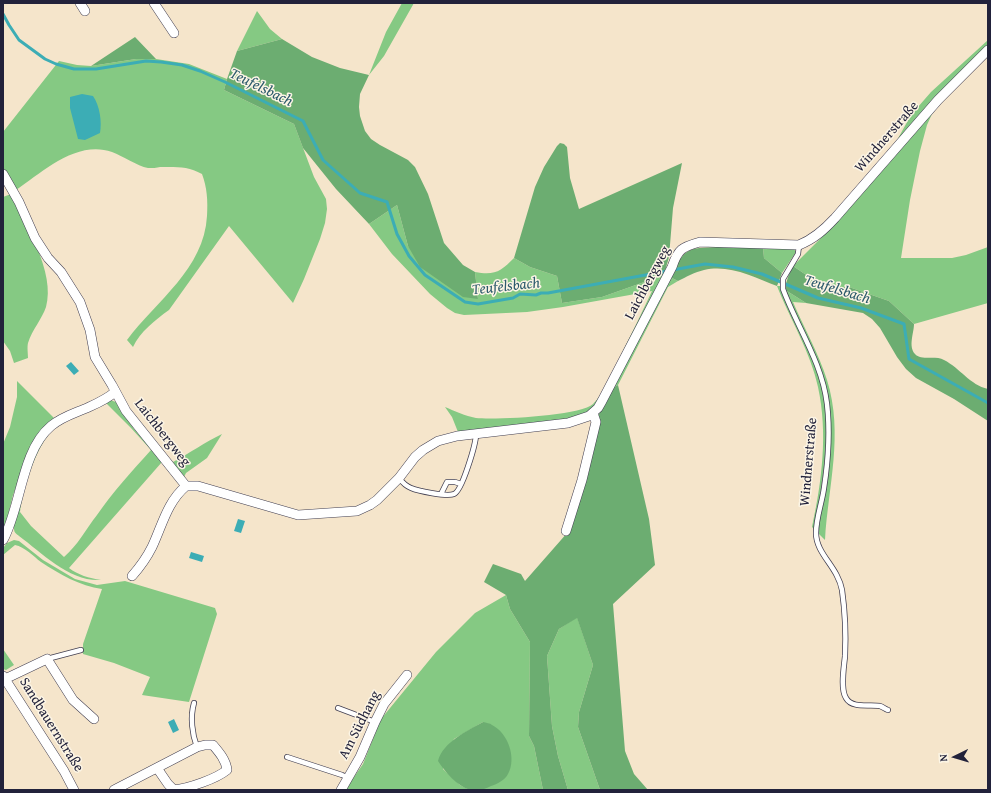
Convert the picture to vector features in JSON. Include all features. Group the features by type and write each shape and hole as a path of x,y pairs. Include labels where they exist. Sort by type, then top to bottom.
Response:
{"street":[{"path":"154,3 174,33"},
{"name":"Windnerstraße","path":"799,245 822,232 836,218 938,100 988,50"},
{"name":"Laichbergweg","path":"3,174 19,202 35,238 48,258 61,272 80,302 90,330 95,357 126,411 186,486 198,486 282,511 303,515 349,512 363,509 377,500 415,457 430,445 447,438 568,423 584,418 593,413 606,395 680,249 700,242 799,245"},
{"path":"3,540 8,531 20,486 41,437 50,426 65,416 89,407 116,392"},
{"path":"566,531 577,498 596,422 593,413"},
{"path":"132,576 152,548 168,508 181,490 186,486"},
{"path":"4,678 47,659 74,700 94,719"},
{"name":"Am Südhang","path":"341,790 360,757 384,704 407,675"},
{"name":"Sandbauernstraße","path":"4,678 64,771 74,790"},
{"path":"114,790 197,747 205,745 212,745 220,753 227,765 227,770 221,775 174,790 157,768"}],"lane":[{"name":"Windnerstraße","path":"799,245 798,254 783,279 783,289 819,372 827,403 825,482 816,532 819,545 838,576 842,589 845,695 848,700 854,704 879,706 888,710"},
{"path":"398,478 413,489 441,494 455,494 461,484 474,449 476,434"},
{"path":"441,494 447,482 461,484"},
{"path":"47,659 81,650"},
{"path":"194,703 192,713 194,736 197,747"},
{"path":"338,708 375,722"},
{"path":"287,757 349,778"}],"green space":[{"path":"402,3 414,3 384,56 369,75 386,32"},
{"path":"257,11 270,29 282,39 237,51"},
{"path":"135,37 156,59 136,59 91,66"},
{"path":"282,39 312,57 340,68 369,75 360,94 359,107 360,116 365,131 371,139 408,160 415,167 428,194 444,243 463,265 475,272 478,299 463,297 420,267 408,246 397,205 369,224 336,189 303,148 294,124 224,90 237,51"},
{"path":"988,40 988,46 896,142 911,115 931,92"},
{"path":"136,59 156,59 189,64 227,79 224,90 294,124 314,177 326,199 327,209 325,223 320,239 293,303 229,226 169,310 144,331 133,347 127,340 177,283 188,268 204,235 207,216 207,194 202,174 197,171 182,168 148,168 112,152 99,149 86,150 61,160 16,190 3,168 3,132 59,61 91,66"},
{"path":"942,100 932,114 927,125 920,151 910,200 901,258 952,258 966,255 988,247 988,303 914,324 889,301 849,287 824,287 793,266 836,223"},
{"path":"560,143 567,147 570,178 579,209 682,163 673,208 669,257 664,275 602,297 562,303 557,276 530,267 514,258 535,187 544,167"},
{"path":"11,194 38,249 47,279 48,294 46,307 28,343 28,358 14,363 10,351 3,341 3,197"},
{"path":"397,205 408,246 478,299 475,272 493,273 501,269 514,258 530,267 557,276 562,303 602,297 664,275 609,382 652,291 527,312 464,315 455,313 430,294 392,254 369,224"},
{"path":"719,247 763,248 764,258 782,273 777,286 741,272 723,269 701,271 678,281 670,277 683,255 693,249"},
{"path":"763,248 794,249 796,252 782,273 764,258"},
{"path":"793,266 824,287 849,287 889,301 914,324 912,347 915,354 921,357 944,360 976,384 988,389 988,421 954,399 916,378 906,369 897,357 880,328 872,319 863,313 806,303 787,291 785,287"},
{"path":"670,277 678,281 668,287 618,385 614,387"},
{"path":"777,286 780,286 783,296 811,355 820,379 826,408 827,425 825,460 814,529 812,527 821,475 823,422 821,404 815,374"},
{"path":"785,287 787,291 806,303 793,302 820,360 832,400 835,440 834,460 825,540 818,533 827,469 826,390"},
{"path":"17,381 54,418 39,432 33,444 13,495 3,531 3,444 10,427 17,397"},
{"path":"608,384 596,406 580,417 458,432 452,417 445,407 476,418 501,418 572,412 593,404"},
{"path":"618,385 649,519 655,565 613,604 625,751 634,774 648,790 600,790 578,727 579,712 593,665 577,618 559,629 547,656 552,726 558,756 568,790 543,790 534,746 529,736 530,642 510,609 506,595 484,582 493,564 521,574 525,581 568,532 587,477 599,414 614,387"},
{"path":"110,400 116,402 134,429 162,462 69,568 84,576 101,580 78,576 57,565 15,532 14,520 21,494 37,452 48,433 65,421 51,432 34,461 20,512 31,526 64,557 78,542 110,498 151,450 105,402"},
{"path":"222,434 207,458 186,473 184,477 173,462"},
{"path":"14,540 19,541 43,560 75,579 97,585 125,581 215,608 217,614 189,702 142,695 150,677 114,663 83,654 83,644 102,589 86,585 62,575 19,546 15,545 3,555 3,548 7,543"},
{"path":"506,595 510,609 530,642 529,736 534,746 543,790 484,790 483,722 454,739 443,769 460,785 470,790 345,790 363,764 381,719 436,652 475,613"},
{"path":"577,617 593,665 579,712 578,727 600,790 568,790 558,756 552,726 547,656 559,629"},
{"path":"3,649 14,665 6,670 3,669"},
{"path":"483,722 490,724 503,734 511,754 511,768 507,776 501,782 484,789 473,791 456,782 438,761 445,748 450,743 463,733"}],"water":[{"path":"82,94 93,96 99,109 101,119 100,133 85,140 78,139 70,108 70,97"},
{"path":"71,362 79,371 74,375 66,366"},
{"path":"238,519 245,521 241,533 234,531"},
{"path":"191,552 204,556 202,562 189,558"},
{"path":"174,719 179,730 173,733 168,722"}],"waterway":[{"name":"Teufelsbach","path":"3,14 19,40 45,59 56,64 74,69 96,69 146,61 182,65 225,82 303,121 323,160 360,193 387,202 397,234 409,256 425,275 465,302 478,304 513,298 520,294 536,295 705,264 733,267 762,274 818,298 861,308 904,324 909,359 988,403"}]}
